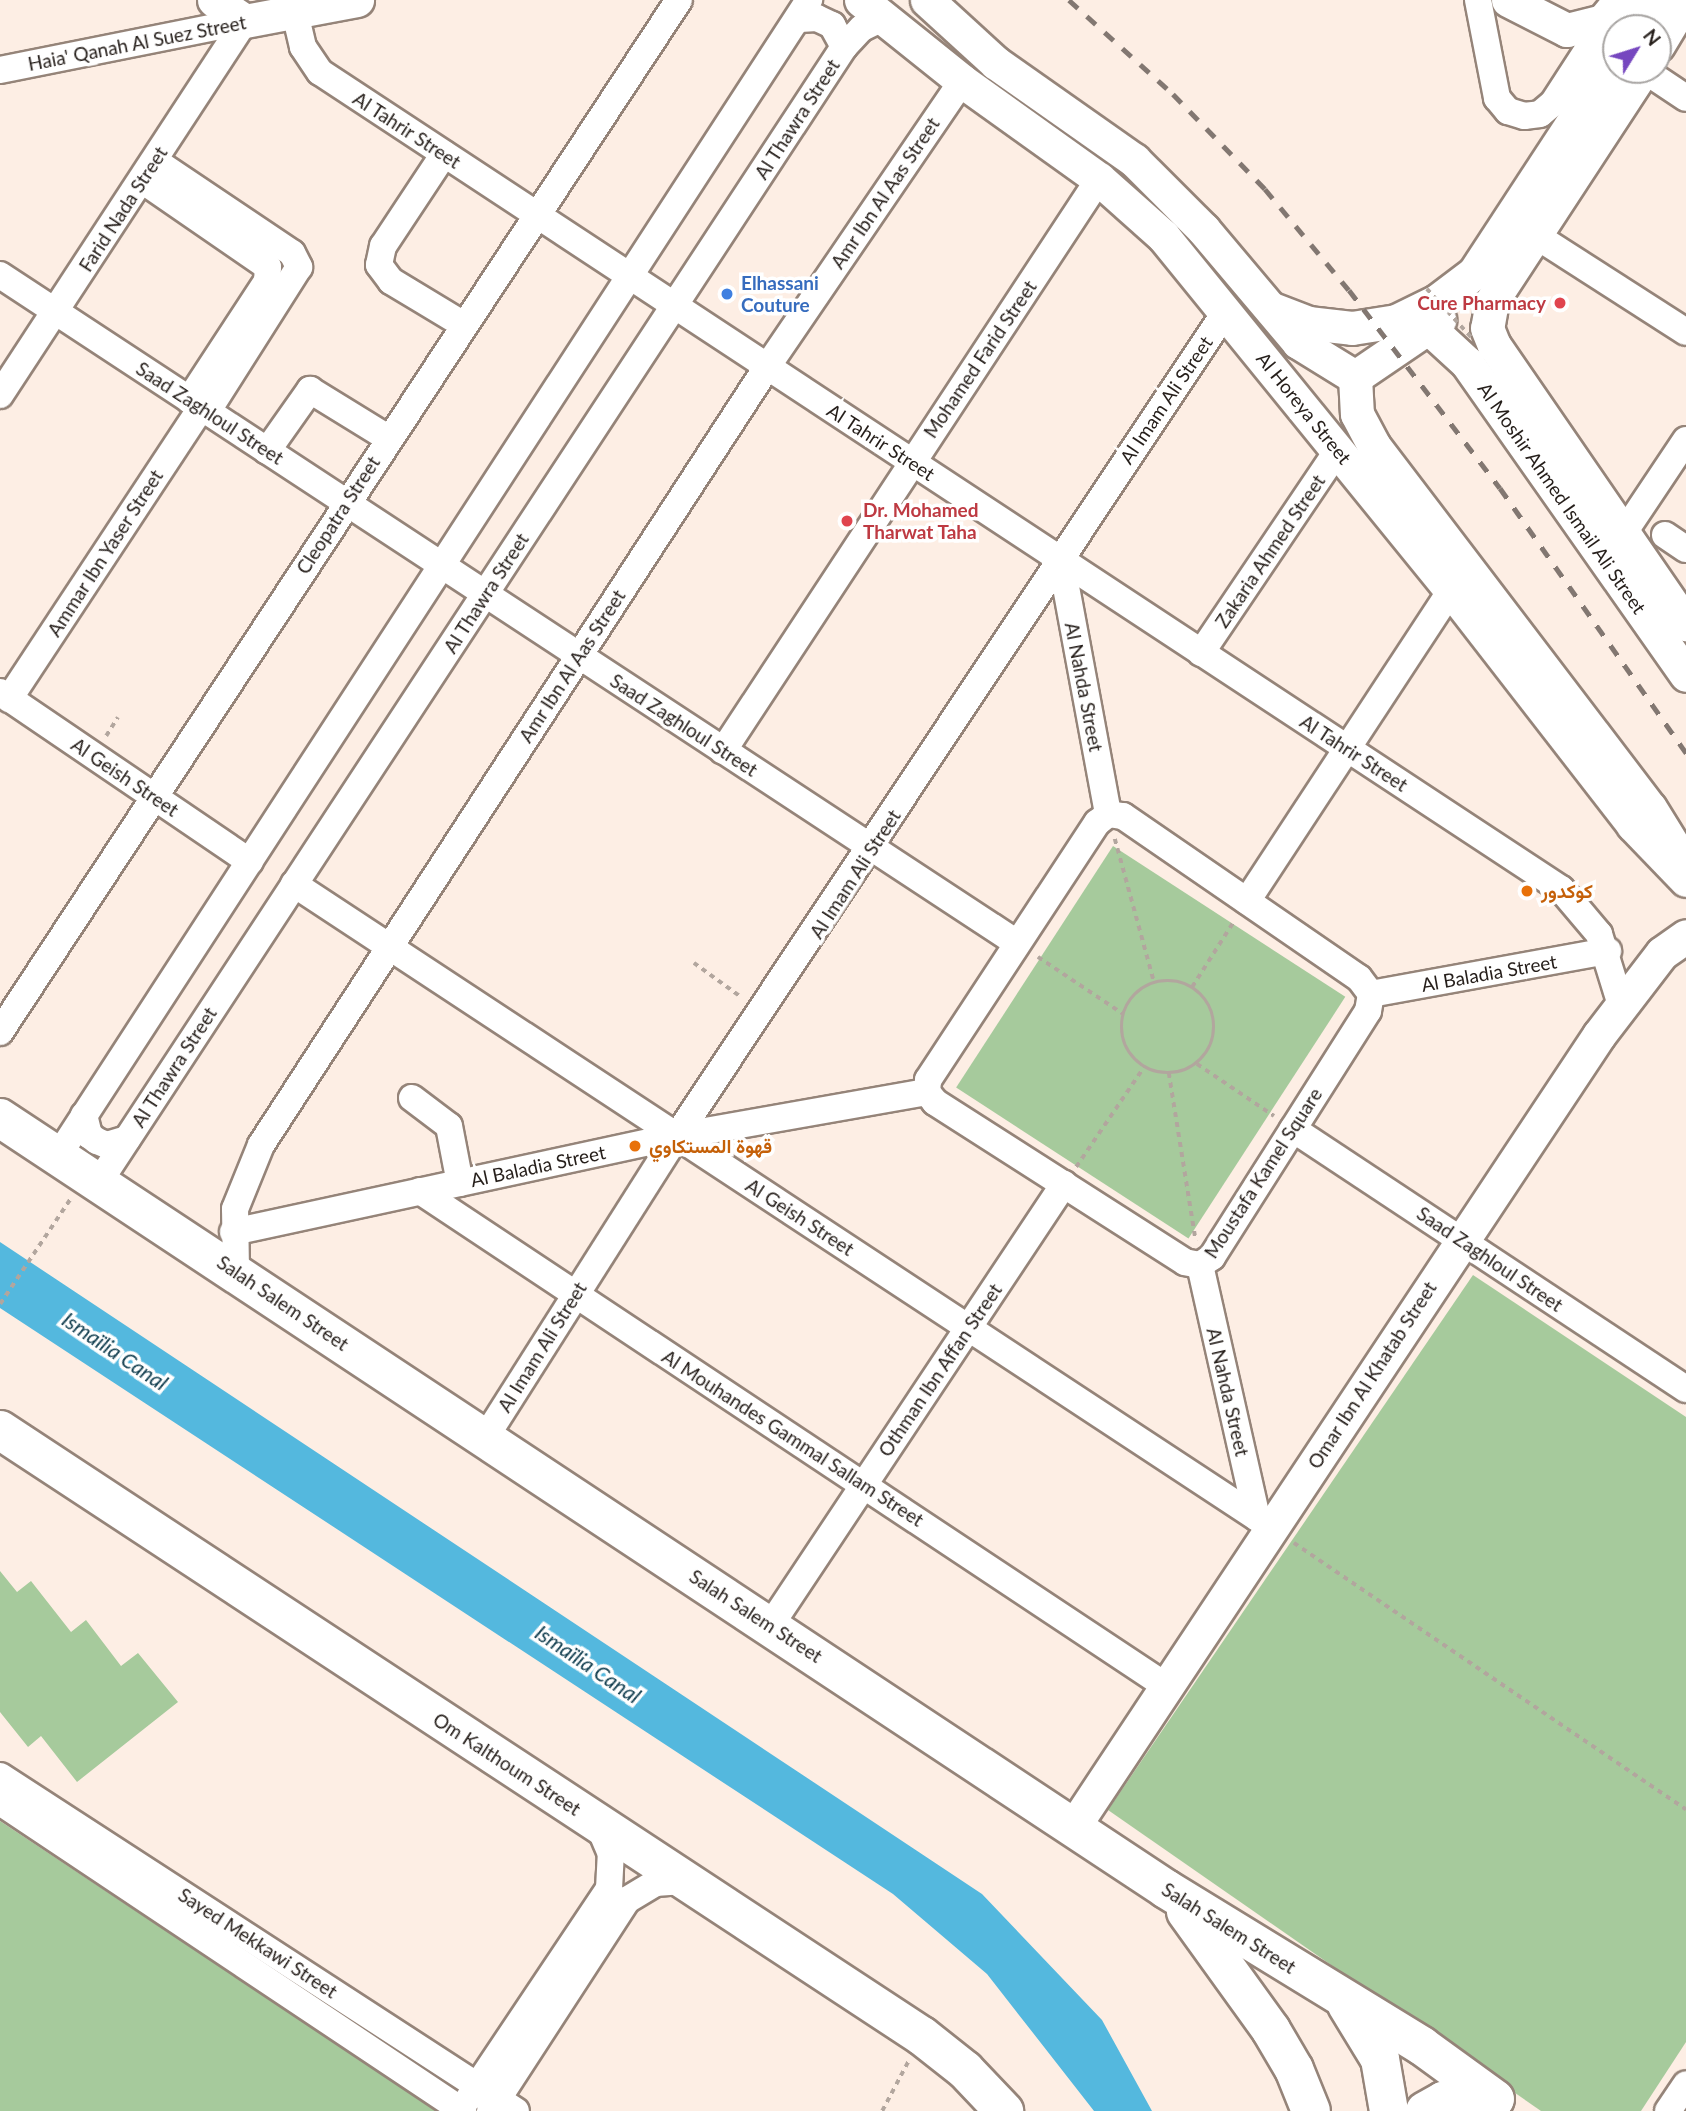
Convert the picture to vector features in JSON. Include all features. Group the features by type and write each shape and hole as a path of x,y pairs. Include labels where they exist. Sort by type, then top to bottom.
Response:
{"highway":[{"name":"Salah Salem Street","path":"0,1118 236,1271 1167,1889 1422,2046 1504,2105"},
{"name":"Om Kalthoum Street","path":"0,1430 922,2036 965,2070 1004,2111"},
{"path":"1167,1889 1248,1993 1294,2068 1311,2111"},
{"path":"1345,2001 1367,2030 1380,2059 1389,2111"},
{"path":"1425,2111 1443,2101 1469,2096 1504,2105"}],"main road":[{"path":"214,0 246,21"},
{"name":"Haia' Qanah Al Suez Street","path":"246,21 293,6 357,0"},
{"name":"Al Horeya Street","path":"927,0 953,28 1133,160 1170,193 1266,307 1307,349 1355,377 1357,414 1368,438 1650,808 1686,872"},
{"path":"1508,0 1567,30 1592,26 1653,0"},
{"path":"1672,22 1685,0"},
{"name":"Al Horeya Street","path":"873,9 932,54 962,81 1099,179 1163,236 1451,590 1633,825 1686,880"},
{"path":"932,54 953,28"},
{"path":"1355,377 1429,328 1460,299 1474,273 1602,78"},
{"path":"1483,341 1489,309 1535,234 1635,84"},
{"path":"1041,137 1062,108"},
{"path":"1266,307 1329,327 1374,327 1417,312 1474,273"},
{"name":"Al Moshir Ahmed Ismail Ali Street","path":"1429,328 1467,363 1686,675"},
{"name":"Al Moshir Ahmed Ismail Ali Street","path":"1483,341 1686,624"},
{"name":"Omar Ibn Al Khatab Street","path":"1073,1826 1166,1686 1264,1523 1620,1005 1678,953"}],"street":[{"name":"Cleopatra Street","path":"0,1032 345,502 679,0"},
{"path":"1478,0 1497,98 1508,111 1524,116 1540,114 1553,103 1622,13"},
{"name":"Al Tahrir Street","path":"293,6 303,47 320,72 1560,890 1588,917 1608,951 1620,1005"},
{"name":"Al Thawra Street","path":"81,1171 127,1139 844,47 862,28 873,9"},
{"path":"81,1171 84,1115 805,10 832,25 844,47"},
{"name":"Haia' Qanah Al Suez Street","path":"0,70 246,21"},
{"name":"Farid Nada Street","path":"0,395 246,21"},
{"name":"Amr Ibn Al Aas Street","path":"236,1271 233,1232 249,1165 767,367 962,81"},
{"path":"1665,84 1686,98"},
{"path":"444,154 383,246 379,265 391,281 464,325"},
{"name":"Ammar Ibn Yaser Street","path":"5,695 199,406 270,274 264,262 148,170"},
{"name":"Mohamed Farid Street","path":"723,751 1099,179"},
{"path":"1535,234 1686,332"},
{"name":"Saad Zaghloul Street","path":"0,275 871,850 1017,943"},
{"name":"Al Imam Ali Street","path":"485,1438 677,1136 871,850 1226,311"},
{"path":"267,451 310,390 388,438"},
{"path":"1623,534 1686,440"},
{"name":"Zakaria Ahmed Street","path":"1201,653 1338,450"},
{"name":"Al Nahda Street","path":"1060,560 1108,814"},
{"path":"1247,901 1451,590"},
{"name":"Al Geish Street","path":"5,695 250,862"},
{"path":"928,1092 928,1080 1097,823 1108,814 1123,816 1359,978 1371,994"},
{"name":"Al Geish Street","path":"294,884 1264,1523"},
{"name":"Al Baladia Street","path":"1371,994 1608,951"},
{"name":"Moustafa Kamel Square","path":"928,1092 935,1102 1185,1262 1200,1265 1212,1257 1368,1011 1371,994"},
{"name":"Al Baladia Street","path":"233,1232 677,1136 928,1092"},
{"path":"412,1098 449,1126 460,1182"},
{"path":"84,1115 89,1135 97,1141 107,1145 127,1139"},
{"name":"Saad Zaghloul Street","path":"1293,1129 1686,1389"},
{"name":"Othman Ibn Affan Street","path":"770,1626 1064,1184"},
{"name":"Al Mouhandes Gammal Sallam Street","path":"420,1191 1166,1686"},
{"name":"Al Nahda Street","path":"1200,1265 1264,1523"},
{"name":"Sayed Mekkawi Street","path":"0,1776 495,2101"},
{"name":"Sayed Mekkawi Street","path":"0,1802 462,2111"},
{"path":"495,2101 609,1889 611,1854 598,1824"},
{"path":"462,2111 495,2101 627,1900 655,1883 684,1881"},
{"path":"1668,2111 1686,2084"}],"path":[{"path":"1427,289 1483,341"},
{"path":"1108,814 1154,982"},
{"path":"1192,987 1247,901"},
{"path":"1017,943 1123,1014"},
{"path":"694,963 763,1012"},
{"path":"1173,981 1192,987 1207,1003 1214,1024 1210,1046 1196,1064 1168,1073 1144,1067 1125,1044 1123,1014 1132,998 1154,982 1173,981"},
{"path":"1196,1064 1293,1129"},
{"path":"1064,1184 1144,1067"},
{"path":"1168,1073 1200,1265"},
{"path":"0,1304 81,1171"},
{"path":"1264,1523 1686,1808"},
{"path":"882,2111 922,2036"}],"green space":[{"path":"1113,846 1345,997 1188,1238 956,1088"},
{"path":"1473,1275 1686,1417 1686,2042 1641,2111 1541,2111 1108,1810"},
{"path":"0,1571 17,1592 31,1581 71,1632 86,1620 121,1666 138,1653 178,1702 77,1782 41,1736 28,1747 0,1712"},
{"path":"0,1821 438,2111 0,2111"}],"water":[{"name":"Ismaïlia Canal","path":"0,1242 982,1894 1102,2020 1152,2111 1094,2111 987,1974 893,1894 0,1308"}],"railway":[{"path":"1069,0 1173,94 1265,189 1349,290 1500,488 1686,753"}],"place":[{"name":"Elhassani Couture","path":"727,294"},
{"name":"Cure Pharmacy","path":"1560,303"},
{"name":"Dr. Mohamed Tharwat Taha","path":"847,521"},
{"name":"كوكدور","path":"1527,891"},
{"name":"قهوة المستكاوي","path":"635,1146"}]}
